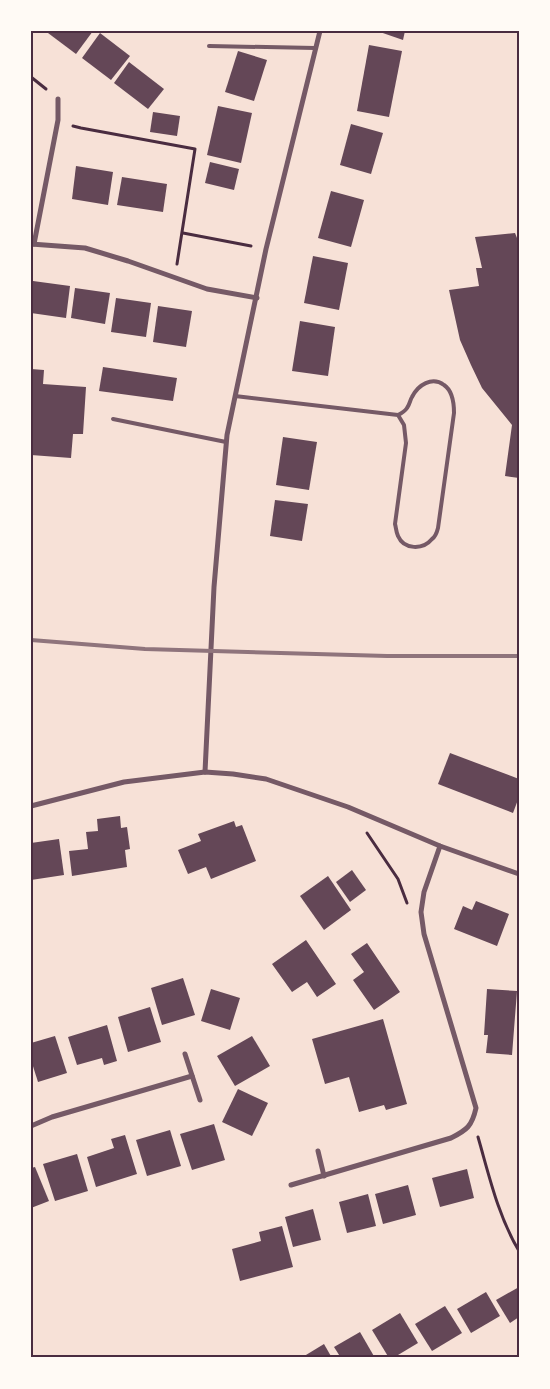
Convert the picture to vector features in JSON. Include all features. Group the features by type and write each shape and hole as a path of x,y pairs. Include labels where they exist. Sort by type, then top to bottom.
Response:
{"street":[{"path":"205,772 214,587 226,442 266,249 320,31"},
{"path":"58,99 58,120 33,244 84,248 128,261 207,290 257,298"},
{"path":"31,806 124,782 205,772 233,774 266,779 348,807 440,846 519,874"},
{"path":"291,1185 451,1138 464,1131 474,1121 476,1108 424,934 421,912 424,892 440,846"},
{"path":"185,1054 200,1100"},
{"path":"31,1126 52,1117 192,1076"},
{"path":"318,1151 324,1176"}],"lane":[{"path":"209,46 315,48"},
{"path":"235,396 398,415 409,406 418,388 426,382 437,381 445,385 451,392 454,402 454,413 438,528 432,540 416,548 408,547 401,542 397,535 395,524 406,443 404,425 398,415"},
{"path":"113,419 226,442"}],"path":[{"path":"31,76 58,99"},
{"path":"58,120 81,128 195,149 174,278"},
{"path":"183,232 266,249"},
{"path":"366,831 398,879 410,908"},
{"path":"474,1121 508,1233 519,1251"}],"building":[{"path":"49,31 93,31 76,54 48,33"},
{"path":"377,31 405,31 403,40"},
{"path":"100,33 130,56 111,80 82,58"},
{"path":"369,45 402,51 389,117 357,111"},
{"path":"238,51 267,60 254,101 225,92"},
{"path":"129,62 164,89 148,109 114,83"},
{"path":"218,106 252,113 241,163 207,155"},
{"path":"153,112 180,116 177,136 150,132"},
{"path":"351,124 383,133 371,174 340,165"},
{"path":"210,162 239,169 234,190 205,183"},
{"path":"76,166 113,172 108,205 72,199"},
{"path":"122,177 167,184 163,212 117,205"},
{"path":"331,191 364,200 351,247 318,238"},
{"path":"515,233 519,243 519,478 505,476 512,425 482,388 471,365 460,340 449,290 479,286 476,268 482,268 475,237"},
{"path":"313,256 348,263 339,310 304,303"},
{"path":"33,281 70,286 66,318 31,313"},
{"path":"75,288 110,293 105,324 71,318"},
{"path":"116,298 151,303 146,337 111,332"},
{"path":"158,306 192,311 186,347 153,342"},
{"path":"300,321 335,327 328,376 292,371"},
{"path":"103,367 177,378 173,401 99,391"},
{"path":"31,369 44,370 43,384 86,387 83,434 73,434 71,458 31,455"},
{"path":"283,437 317,442 309,490 276,485"},
{"path":"275,500 308,504 302,541 270,536"},
{"path":"450,753 519,779 519,797 513,813 438,784"},
{"path":"120,816 121,828 127,827 130,849 125,850 127,867 72,876 69,851 88,849 86,832 98,831 97,819"},
{"path":"234,821 236,827 242,825 256,861 211,879 206,867 188,874 178,850 201,841 198,834"},
{"path":"59,839 64,875 31,880 31,843"},
{"path":"352,870 366,890 350,902 336,882"},
{"path":"328,876 351,910 324,930 300,896"},
{"path":"476,901 509,914 497,946 454,929 463,906 472,910"},
{"path":"306,940 336,984 317,997 307,982 292,992 272,964"},
{"path":"367,943 400,992 374,1010 353,980 364,972 351,954"},
{"path":"183,978 195,1015 162,1025 151,988"},
{"path":"211,989 240,998 230,1030 201,1021"},
{"path":"487,989 517,991 512,1055 486,1053 488,1035 484,1035"},
{"path":"150,1007 161,1042 128,1052 118,1017"},
{"path":"383,1019 407,1104 386,1110 384,1105 359,1112 349,1077 325,1084 312,1039"},
{"path":"107,1025 117,1061 104,1065 102,1058 77,1065 68,1037"},
{"path":"55,1036 67,1073 38,1082 31,1060 31,1043"},
{"path":"252,1036 270,1066 235,1086 217,1056"},
{"path":"238,1089 268,1103 252,1136 222,1122"},
{"path":"214,1124 225,1160 192,1170 180,1134"},
{"path":"170,1130 181,1166 147,1176 136,1140"},
{"path":"125,1135 137,1174 96,1187 87,1157 114,1148 111,1139"},
{"path":"77,1154 88,1191 55,1201 43,1164"},
{"path":"35,1167 49,1201 31,1208 31,1168"},
{"path":"467,1169 474,1198 440,1207 432,1178"},
{"path":"408,1185 416,1215 383,1224 375,1194"},
{"path":"368,1194 376,1226 347,1233 339,1202"},
{"path":"313,1209 321,1240 293,1247 285,1217"},
{"path":"282,1226 293,1267 240,1281 232,1249 261,1241 259,1232"},
{"path":"519,1287 519,1317 510,1323 496,1300"},
{"path":"486,1292 500,1316 471,1333 457,1309"},
{"path":"445,1306 462,1333 432,1351 415,1324"},
{"path":"400,1313 418,1343 393,1358 389,1358 372,1330"},
{"path":"360,1332 375,1358 341,1358 334,1347"},
{"path":"324,1344 332,1358 301,1358"}],"railway":[{"path":"31,640 145,649 387,656 519,656"}]}
